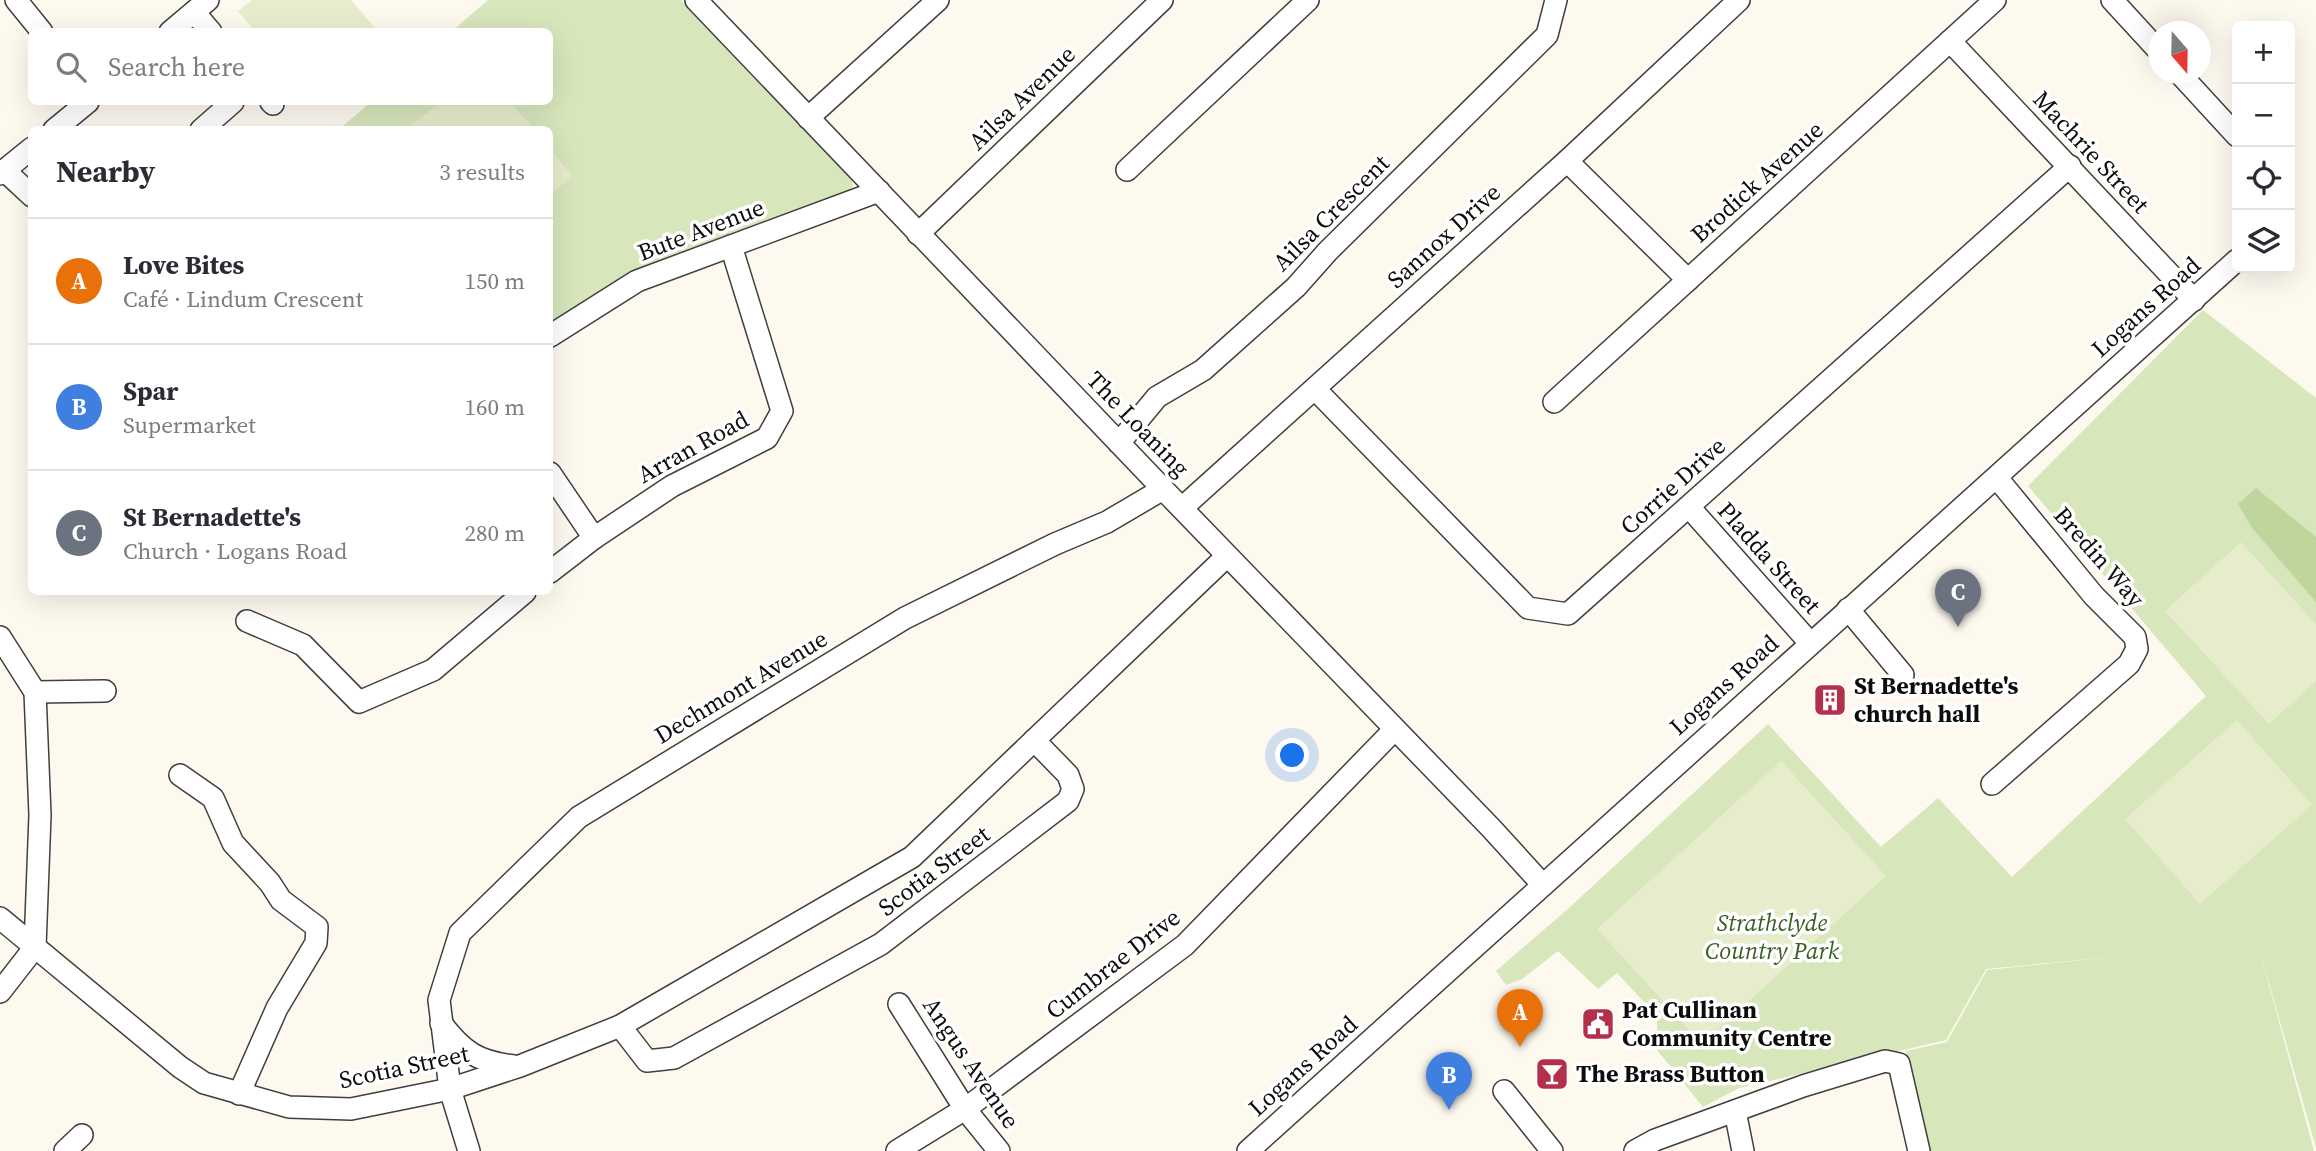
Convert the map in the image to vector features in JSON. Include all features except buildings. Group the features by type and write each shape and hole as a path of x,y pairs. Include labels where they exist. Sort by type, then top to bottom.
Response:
{"street":[{"path":"16,0 38,28"},
{"name":"The Loaning","path":"696,0 1542,884"},
{"path":"808,118 938,0"},
{"name":"Ailsa Avenue","path":"919,234 1162,0"},
{"path":"1127,170 1308,0"},
{"name":"Ailsa Crescent","path":"1119,443 1157,397 1203,370 1296,287 1328,251 1547,36 1556,0"},
{"name":"Sannox Drive","path":"1182,508 1566,161 1739,0"},
{"name":"Brodick Avenue","path":"1554,402 1995,0"},
{"path":"2112,0 2148,39"},
{"path":"175,28 201,6 209,28"},
{"name":"Machrie Street","path":"1950,41 2193,300"},
{"path":"2189,84 2232,131"},
{"path":"59,126 84,105"},
{"path":"206,126 230,105"},
{"path":"28,151 2,172 28,193"},
{"path":"1566,161 1688,280"},
{"name":"Corrie Drive","path":"1315,388 1528,608 1568,614 2070,166"},
{"name":"Bute Avenue","path":"553,334 637,281 879,191"},
{"name":"Arran Road","path":"553,570 594,538 672,486 767,438 777,424 782,411 731,246"},
{"name":"Logans Road","path":"1248,1151 2232,265"},
{"path":"553,477 594,538"},
{"name":"Bredin Way","path":"1992,784 2129,664 2137,649 2136,637 2094,596 1997,478"},
{"name":"Dechmont Avenue","path":"469,1151 450,1089 439,1000 460,933 579,817 905,618 1055,544 1107,522 1163,489"},
{"name":"Pladda Street","path":"1689,507 1810,643"},
{"name":"Scotia Street","path":"0,918 180,1067 204,1083 289,1107 351,1110 450,1089 520,1066 620,1026 912,857 1227,556"},
{"path":"247,621 303,645 359,702 433,670 521,595"},
{"path":"1848,609 1903,675"},
{"path":"0,637 35,692 40,815 35,947 0,992"},
{"path":"35,692 105,691"},
{"name":"Cumbrae Drive","path":"897,1151 965,1109 1185,945 1394,730"},
{"name":"Scotia Street","path":"620,1026 647,1061 674,1058 881,944 1068,801 1073,789 1068,775 1034,740"},
{"path":"180,775 212,798 233,843 270,883 281,900 317,928 316,943 277,1009 239,1094"},
{"name":"Angus Avenue","path":"899,1004 965,1109 999,1151"},
{"path":"441,1023 453,1040 474,1057 493,1064 520,1066"},
{"path":"1635,1151 1655,1140 1803,1086 1885,1061 1899,1064 1919,1151"},
{"path":"1504,1091 1552,1151"},
{"path":"1735,1111 1743,1151"},
{"path":"65,1151 82,1135"}],"green space":[{"path":"252,0 351,0 375,28 252,28 238,11"},
{"path":"488,0 681,0 849,172 853,186 845,193 553,332 553,126 343,126 367,105 553,105 553,28 455,28"},
{"path":"437,105 513,105 531,126 411,126"},
{"path":"553,153 572,176 553,192"},
{"name":"Strathclyde Country Park","path":"2203,310 2316,398 2316,1148 2258,944 2314,1151 1925,1151 1906,1051 1947,1042 1987,970 2112,957 1986,969 1946,1040 1739,1088 1703,1107 1657,1050 1657,1016 1617,973 1598,989 1558,951 1522,979 1506,985 1496,971 1569,908 1768,724 1881,847 1938,798 2012,877 2206,696 2028,486"},
{"path":"2256,488 2316,537 2316,602 2252,528 2238,504"},
{"path":"2241,542 2316,624 2316,681 2269,724 2165,611"},
{"path":"2237,720 2312,805 2200,904 2125,819"},
{"path":"1781,761 1886,876 1702,1044 1597,929"}],"place":[{"name":"St Bernadette's","path":"1958,627"},
{"name":"St Bernadette's church hall","path":"1830,700"},
{"name":"Pat Cullinan Community Centre","path":"1598,1024"},
{"name":"Love Bites","path":"1520,1047"},
{"name":"The Brass Button","path":"1552,1074"},
{"name":"Spar","path":"1449,1110"}]}
